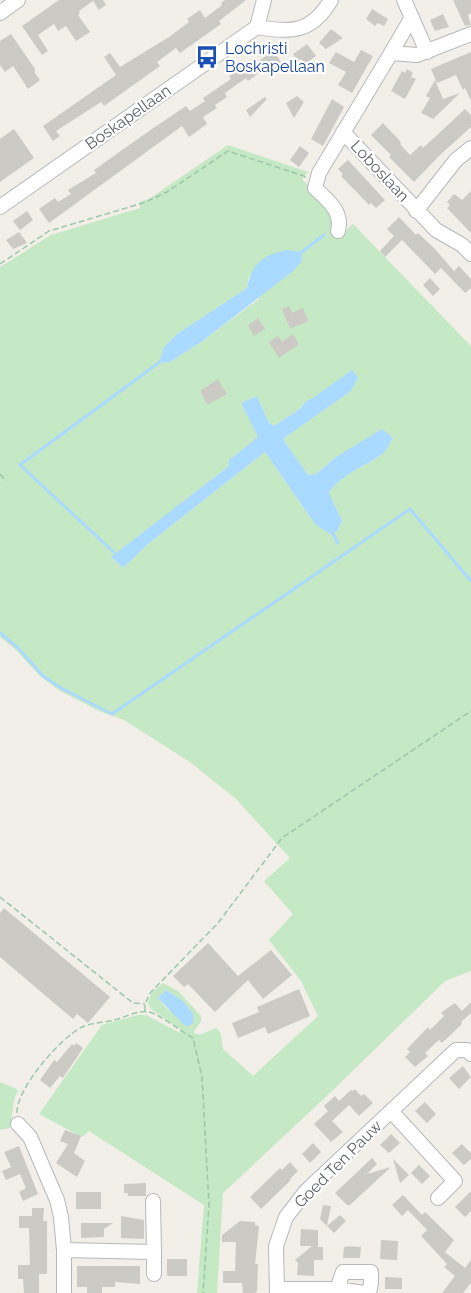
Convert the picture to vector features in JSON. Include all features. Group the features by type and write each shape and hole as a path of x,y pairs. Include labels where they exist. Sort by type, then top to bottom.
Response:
{"street":[{"path":"0,13 18,0"},
{"path":"264,0 257,27 283,32 303,28 320,15 331,0"},
{"path":"404,0 428,52"},
{"name":"Loboslaan","path":"315,188 319,173 412,17"},
{"name":"Boskapellaan","path":"0,207 257,27"},
{"path":"391,53 417,55 471,34"},
{"name":"Loboslaan","path":"343,132 416,211 436,230 462,245 471,254"},
{"name":"Loboslaan","path":"416,211 456,160 471,148"},
{"path":"315,188 338,213 340,223 338,231"},
{"name":"Goed Ten Pauw","path":"364,1293 337,1289 277,1291 276,1246 286,1217 306,1191 456,1050 467,1050 471,1054"},
{"name":"Goed Ten Pauw","path":"391,1111 455,1180 438,1198"},
{"path":"18,1124 30,1137 57,1200 64,1250 64,1293"},
{"path":"153,1201 154,1274"},
{"path":"64,1250 154,1252"},
{"path":"337,1289 343,1272 370,1272 369,1293"}],"path":[{"path":"0,264 50,231 143,203 167,192 228,151 304,176 315,188"},
{"path":"0,474 6,481"},
{"path":"145,1012 145,1004 150,993 218,922 282,838 471,711"},
{"path":"0,897 133,1003 145,1004"},
{"path":"18,1124 17,1108 25,1088 48,1058 74,1032 84,1027 149,1012 193,1038 202,1077 208,1205 203,1293"}],"green space":[{"path":"228,145 308,172 302,179 335,214 342,234 353,224 471,346 471,971 445,981 223,1193 217,1293 197,1293 204,1205 89,1131 82,1137 39,1114 102,1025 146,1015 180,1033 180,1029 152,1010 148,1004 151,993 163,983 178,991 201,1016 201,1022 194,1031 195,1034 202,1034 216,1028 221,1034 223,1049 253,1076 318,1016 301,981 269,940 293,914 264,881 290,858 236,799 190,762 124,720 101,712 60,691 40,676 16,650 0,637 0,267 51,235 140,208 139,202 149,199","holes":["249,275 259,299 170,362 160,363 164,347 177,334 247,288","351,391 283,439 308,475 316,474 336,457 393,438 381,455 339,481 329,493 342,521 337,531 330,533 315,524 265,452 148,544 123,568 112,558 229,466 229,460 259,437 241,403 257,396 269,423 274,426 301,408 306,401","166,990 183,1001 193,1014 168,1010 158,998"]},
{"path":"0,1082 18,1090 14,1100 10,1128 0,1130"}],"water":[{"path":"287,250 297,251 302,255 301,262 293,271 204,340 170,362 159,363 164,347 177,334 247,288 259,262"},
{"path":"352,370 358,378 351,391 283,439 308,475 316,474 336,457 382,429 393,438 381,455 339,481 329,493 342,521 337,531 330,534 315,524 265,452 148,544 123,568 111,557 229,466 229,460 258,437 241,403 257,396 269,423 274,426"},
{"path":"166,990 183,1001 193,1014 193,1023 189,1026 184,1025 158,998"}],"building":[{"path":"59,0 103,0 106,5 99,10 93,1 79,11 78,15 90,32 76,41 66,26 58,31 54,24 38,35 48,51 42,55 22,26"},
{"path":"225,0 246,0 219,21 221,24 180,53 176,48 157,62 160,66 104,106 101,102 56,131 60,136 53,141 43,126 116,75 104,57 110,53 120,67 169,37 189,22 187,19 200,10 205,18"},
{"path":"453,0 471,0 471,13 468,15 471,25 465,26"},
{"path":"372,9 388,19 384,26 378,23 375,26 366,19"},
{"path":"443,14 449,27 435,31 430,20"},
{"path":"331,29 343,38 326,49 319,43"},
{"path":"11,34 40,80 28,89 13,66 5,72 0,65 0,41"},
{"path":"307,44 316,56 305,64 301,59 298,61 293,54"},
{"path":"361,50 373,56 352,93 338,85 346,72 329,63 336,52 354,62"},
{"path":"273,51 284,66 270,76 265,69 248,81 246,78 225,93 227,97 215,105 217,108 203,117 207,124 189,137 182,126 49,223 39,209 55,198 58,202 71,194 68,190 96,173 94,170 149,131 186,106 190,111 205,101 203,98 231,79 229,76 247,63 250,67"},
{"path":"471,52 471,101 456,75 437,83 431,69"},
{"path":"407,69 413,73 411,77 416,79 405,99 391,91 402,71 405,73"},
{"path":"435,80 443,99 460,93 433,119 421,113 430,98 426,96"},
{"path":"297,96 304,102 294,118 286,103"},
{"path":"265,97 267,99 250,117 246,110"},
{"path":"332,99 344,107 323,146 311,139"},
{"path":"465,109 471,115 471,127 414,182 371,135 383,123 410,155 421,145 423,148"},
{"path":"14,129 34,158 0,182 0,139"},
{"path":"300,146 309,153 299,167 290,160"},
{"path":"348,160 385,200 376,208 371,203 369,205 341,176 343,174 338,169"},
{"path":"471,191 471,233 447,208 450,205 447,202 454,194 462,200"},
{"path":"27,211 33,220 20,230 13,221"},
{"path":"399,217 416,235 418,233 434,248 454,271 459,266 471,279 471,288 465,293 441,268 435,274 402,240 385,257 380,251 394,236 387,229"},
{"path":"19,232 27,243 13,249 6,240"},
{"path":"430,278 440,289 433,296 423,285"},
{"path":"289,306 292,313 303,308 308,321 290,329 282,309"},
{"path":"258,318 265,329 254,336 248,325"},
{"path":"293,334 299,344 279,358 269,342 278,336 282,342"},
{"path":"218,379 227,394 207,404 201,390"},
{"path":"4,908 110,997 88,1023 77,1014 73,1019 0,957 0,913"},
{"path":"208,943 238,976 271,950 292,975 263,999 248,980 215,1012 188,984 184,987 173,976"},
{"path":"299,989 310,1016 268,1034 265,1027 238,1038 232,1023 259,1012 257,1007"},
{"path":"471,1002 471,1013 461,1022 462,1024 442,1043 439,1040 425,1053 428,1056 415,1067 405,1057 410,1052 407,1049 428,1027 430,1030 444,1016 441,1013 455,1003 462,1011"},
{"path":"76,1043 83,1048 63,1078 60,1076 50,1088 40,1080 54,1060 57,1062 72,1044 74,1046"},
{"path":"463,1066 471,1077 459,1089 449,1078"},
{"path":"355,1089 361,1096 364,1094 373,1103 359,1116 349,1105 332,1121 343,1132 331,1142 314,1124 328,1111 324,1106 335,1096 339,1101"},
{"path":"425,1102 436,1114 427,1123 415,1111"},
{"path":"65,1130 81,1136 74,1153 85,1161 77,1177 56,1163 68,1144 60,1141"},
{"path":"391,1134 400,1143 389,1153 380,1145"},
{"path":"313,1143 321,1152 310,1163 302,1154"},
{"path":"462,1144 471,1153 471,1159 464,1165 452,1153"},
{"path":"19,1146 38,1194 23,1201 19,1192 26,1188 20,1174 6,1180 2,1171 11,1167 4,1152"},
{"path":"372,1158 377,1164 367,1174 391,1167 350,1205 347,1205 335,1193"},
{"path":"393,1159 409,1175 400,1183"},
{"path":"290,1162 298,1171 261,1209 250,1197 280,1168 282,1170"},
{"path":"419,1165 430,1176 422,1184 411,1173"},
{"path":"146,1183 146,1196 128,1196 128,1193 124,1193 124,1184"},
{"path":"471,1191 471,1211 465,1217 455,1207"},
{"path":"76,1192 101,1192 101,1209 76,1209"},
{"path":"403,1195 422,1215 425,1212 454,1240 445,1252 465,1268 471,1260 471,1283 463,1293 442,1293 455,1276 444,1267 447,1264 421,1236 427,1230 408,1210 402,1216 392,1205"},
{"path":"323,1205 331,1206 327,1226 320,1219"},
{"path":"32,1208 44,1208 43,1221 47,1221 47,1274 39,1274 39,1293 24,1293 23,1279 18,1279 18,1265 30,1265 29,1228 19,1228 19,1216 32,1216"},
{"path":"340,1215 346,1221 334,1233 327,1226"},
{"path":"121,1216 144,1220 144,1239 121,1238"},
{"path":"240,1221 255,1222 255,1225 259,1226 255,1264 258,1264 257,1291 255,1293 243,1293 242,1283 223,1283 223,1271 235,1271 236,1242 222,1242 222,1235"},
{"path":"81,1223 113,1223 104,1229 104,1237 81,1238"},
{"path":"301,1229 318,1230 318,1247 323,1247 323,1260 314,1260 314,1276 297,1275 298,1263 295,1260 312,1246 300,1246"},
{"path":"381,1240 398,1241 397,1260 380,1259"},
{"path":"346,1246 361,1247 360,1258 343,1258 344,1247 348,1247"},
{"path":"167,1259 187,1259 187,1276 167,1276"},
{"path":"77,1266 140,1266 140,1284 115,1282 115,1287 102,1287 102,1293 87,1293 87,1287 77,1287"},
{"path":"385,1277 402,1278 402,1289 385,1289"}],"waterway":[{"path":"299,254 324,235"},
{"path":"118,556 20,465 161,361"},
{"path":"0,633 18,648 43,676 61,688 112,714 410,509 471,581"},
{"path":"331,530 338,543"}],"place":[{"name":"Lochristi Boskapellaan","path":"207,57"}]}
